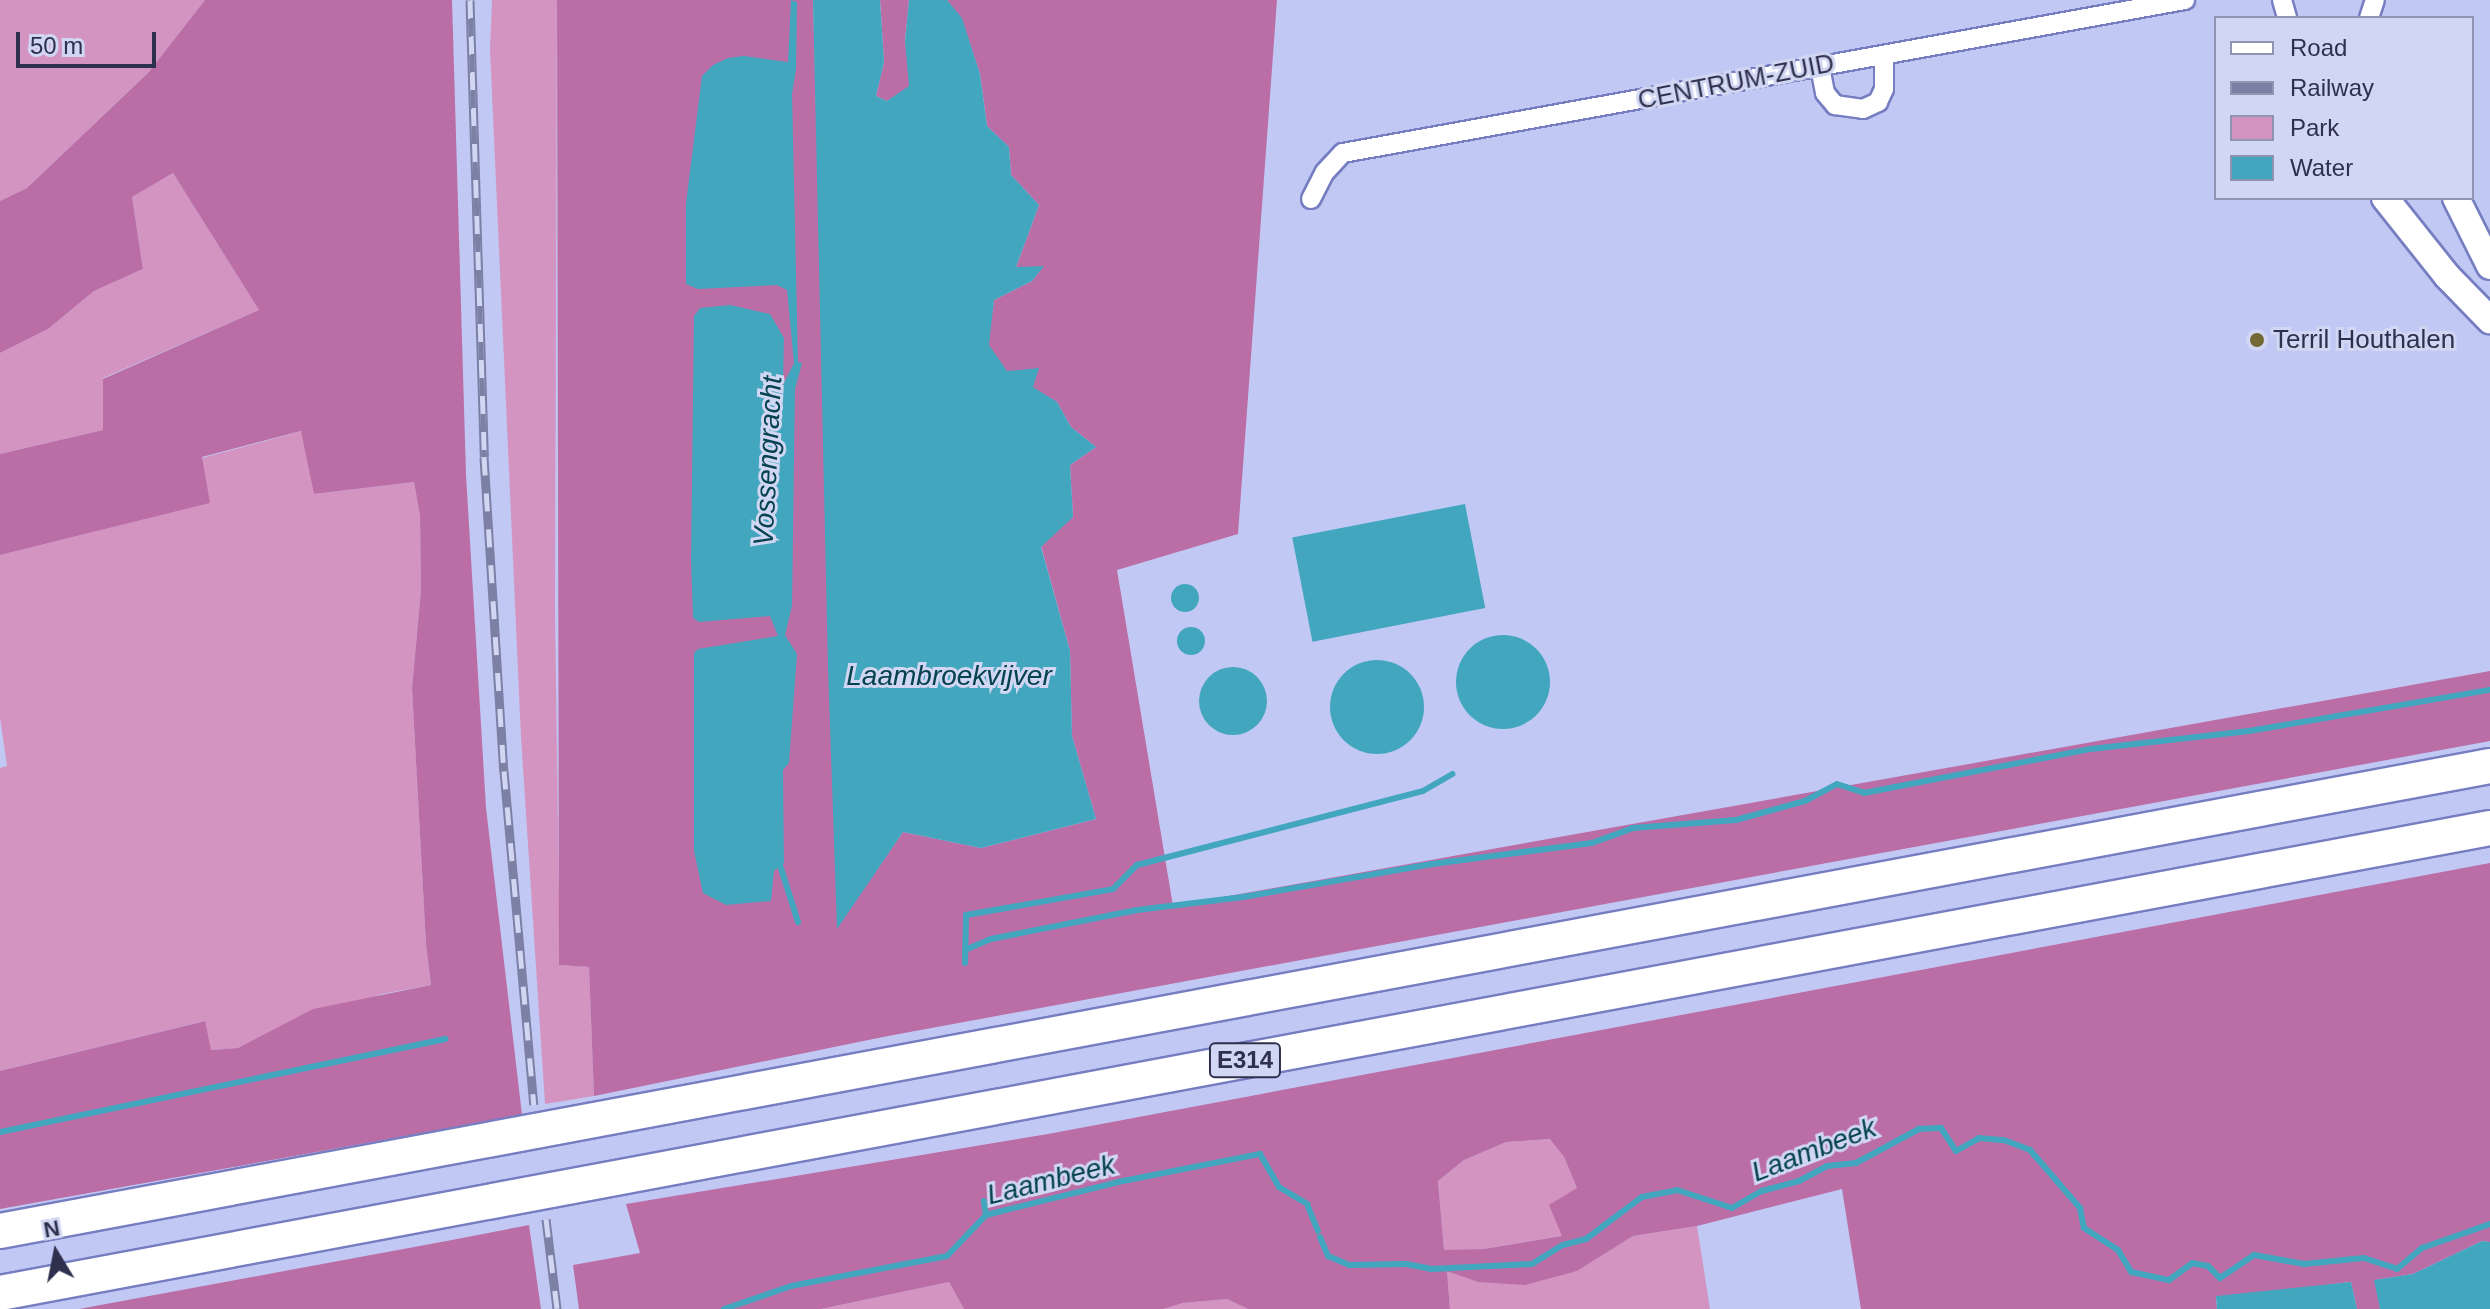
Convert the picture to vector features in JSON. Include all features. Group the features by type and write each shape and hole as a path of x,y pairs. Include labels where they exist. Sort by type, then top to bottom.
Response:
{"highway":[{"name":"E314","path":"0,1231 2490,766"},
{"name":"E314","path":"0,1293 2490,828"}],"street":[{"name":"CENTRUM-ZUID","path":"1311,199 1325,172 1343,153 2185,0"},
{"path":"1820,67 1825,93 1835,105 1863,109 1878,102 1884,89 1884,55"},
{"path":"2387,200 2447,276 2490,320"},
{"path":"2457,200 2490,266"}],"green space":[{"path":"0,0 205,0 148,73 27,188 0,201"},
{"path":"492,0 557,0 555,609 560,965 589,967 594,1096 545,1104 521,737 490,49"},
{"path":"173,173 259,310 103,378 103,430 0,454 0,353 48,329 94,291 143,269 132,197"},
{"path":"302,431 315,494 414,482 420,516 421,590 412,688 431,985 382,994 238,1048 210,1050 204,1021 0,1071 0,768 7,766 0,717 0,555 209,503 202,458"},
{"path":"1551,1139 1564,1157 1577,1188 1562,1236 1484,1249 1444,1251 1438,1181 1464,1160 1506,1142"},
{"path":"1697,1226 1710,1309 1450,1309 1447,1270 1478,1282 1577,1271 1633,1236"},
{"path":"949,1282 964,1309 821,1309"},
{"path":"1227,1299 1248,1309 1163,1309 1183,1303"}],"shaded area":[{"path":"205,0 452,0 466,475 486,808 522,1115 0,1209 0,1071 205,1021 211,1050 238,1048 313,1009 431,985 412,688 421,590 420,516 414,482 314,494 301,431 202,457 210,503 0,555 0,454 103,430 103,379 259,310 173,173 132,197 143,269 94,291 48,329 0,353 0,201 27,188 148,73"},
{"path":"557,0 813,0 838,927 903,832 981,848 1096,819 1072,736 1070,651 1041,546 1073,517 1070,465 1096,447 1071,427 1057,402 1007,372 988,345 994,300 1032,281 1043,267 1016,267 1039,205 1011,175 1009,147 987,126 980,74 962,19 947,0 1277,0 1238,534 1117,570 1173,906 2490,671 2490,741 888,1036 594,1096 589,967 559,965"},
{"path":"880,0 909,0 905,41 910,86 887,101 876,96 884,62"},
{"path":"2490,863 2490,1242 2482,1241 2413,1274 2375,1280 2380,1309 2357,1309 2351,1282 2216,1297 2217,1309 1861,1309 1842,1189 1697,1226 1633,1236 1577,1271 1525,1285 1478,1282 1447,1271 1450,1309 1248,1309 1227,1299 1183,1303 1163,1309 964,1309 949,1282 821,1309 579,1309 573,1265 640,1253 626,1204 1048,1134","holes":["1550,1139 1564,1157 1577,1188 1549,1205 1562,1236 1484,1249 1444,1250 1438,1181 1464,1160 1506,1142"]},
{"path":"529,1225 541,1309 79,1309 452,1240"}],"water":[{"path":"791,0 797,2 796,69 792,94 798,362 802,363 795,389 792,606 785,635 797,654 789,763 783,770 784,863 774,871 771,901 726,905 703,893 694,851 694,653 698,649 778,636 770,616 699,622 693,618 694,316 700,308 730,305 770,314 784,338 783,385 794,363 787,290 777,285 698,289 686,284 686,203 702,76 713,65 728,58 744,56 788,62"},
{"name":"Laambroekvijver","path":"813,0 880,0 884,62 876,96 887,101 909,86 905,41 909,0 947,0 962,18 980,74 987,126 1009,147 1011,175 1039,205 1016,267 1044,266 1032,281 994,300 989,345 1007,371 1039,368 1033,387 1057,402 1071,427 1096,447 1070,465 1073,517 1041,547 1070,651 1072,736 1096,819 981,848 903,832 837,929 828,668"},
{"path":"1465,504 1485,608 1312,642 1292,538"},
{"path":"1185,584 1195,588 1199,598 1195,608 1185,612 1175,608 1171,598 1175,588"},
{"path":"1191,627 1201,631 1205,641 1201,651 1191,655 1181,651 1177,641 1181,631"},
{"path":"1503,635 1521,639 1536,649 1546,664 1550,682 1546,700 1536,715 1521,725 1503,729 1485,725 1470,715 1460,700 1456,682 1460,664 1470,649 1485,639"},
{"path":"1377,660 1395,663 1410,674 1421,689 1424,707 1421,725 1410,740 1395,751 1377,754 1359,751 1344,740 1333,725 1330,707 1333,689 1344,674 1359,663"},
{"path":"1233,667 1257,677 1267,701 1257,725 1233,735 1209,725 1199,701 1209,677"},
{"path":"2482,1241 2490,1242 2490,1309 2380,1309 2374,1280 2413,1274"},
{"path":"2351,1282 2357,1309 2217,1309 2216,1296"}],"waterway":[{"path":"965,950 991,939 1137,910 1243,897 1432,864 1592,843 1633,828 1736,820 1805,801 1837,784 1864,793 2091,749 2249,731 2490,690"},
{"path":"965,963 966,915 1113,889 1137,865 1423,791 1452,774"},
{"name":"Vossengracht","path":"779,862 798,922"},
{"path":"0,1132 445,1039"},
{"name":"Laambeek","path":"1320,1237 1328,1256 1349,1265 1406,1264 1431,1269 1532,1264 1563,1245 1586,1239 1642,1197 1677,1190 1732,1208 1762,1191 1799,1181 1827,1166 1856,1163 1919,1129 1941,1128 1956,1151 1979,1138 2004,1140 2030,1150 2080,1208 2084,1228 2118,1250 2131,1272 2169,1280 2192,1263 2208,1266 2220,1278 2254,1255 2304,1264 2364,1258 2397,1269 2422,1248 2490,1224"},
{"name":"Laambeek","path":"724,1309 791,1286 947,1256 986,1215 1118,1182 1260,1154 1279,1187 1307,1204 1318,1231"},
{"path":"984,1201 986,1215"}],"railway":[{"path":"470,0 484,457 504,771 534,1105"},
{"path":"546,1219 557,1309"}],"place":[{"name":"Terril Houthalen","path":"2257,340"}]}
